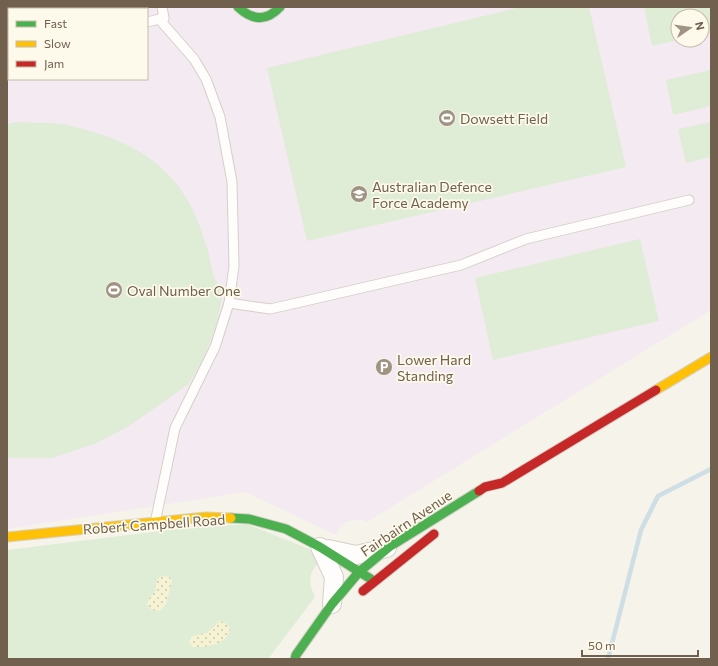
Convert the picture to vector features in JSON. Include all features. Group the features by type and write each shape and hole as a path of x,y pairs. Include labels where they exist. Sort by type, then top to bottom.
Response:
{"main road":[{"path":"238,7 248,16 260,18 271,15 280,7"},
{"name":"Fairbairn Avenue","path":"488,497 502,483 711,357"},
{"name":"Fairbairn Avenue","path":"295,659 296,655 332,604 359,572 389,548 485,487 502,483"},
{"name":"Robert Campbell Road","path":"7,537 206,518 249,519 286,529 320,547 374,581"},
{"name":"Fairbairn Avenue","path":"357,597 374,581 438,531"}],"street":[{"name":"Robert Campbell Road","path":"320,547 356,555 389,548"},
{"path":"320,547 334,577 332,604"}],"lane":[{"path":"148,22 164,18 162,7"},
{"path":"155,522 176,428 215,347 229,303 234,266 232,182 220,117 206,79 194,59 159,19"},
{"path":"229,303 270,308 288,305 461,265 526,239 689,200"}],"shaded area":[{"name":"Australian Defence Force Academy","path":"7,7 711,7 711,310 367,522 361,519 346,522 340,527 336,535 245,492 7,529"}],"green space":[{"path":"7,7 150,7 148,13 148,8 8,8 7,50"},
{"name":"Dowsett Field","path":"521,7 589,7 626,167 307,241 267,68"},
{"path":"644,7 711,7 710,33 710,8 670,8 670,42 652,46"},
{"path":"711,70 711,106 673,115 666,80"},
{"name":"Oval Number One","path":"17,122 62,124 86,130 105,136 139,151 154,162 168,174 180,188 190,204 208,251 214,278 223,293 216,327 203,359 189,384 129,426 94,444 52,458 7,458 7,124"},
{"path":"711,122 711,157 686,163 678,129"},
{"path":"640,239 659,321 493,360 475,278"},
{"path":"247,524 309,549 320,561 313,570 310,578 311,587 315,597 268,659 7,659 7,550 185,528"}],"sand":[{"path":"164,576 170,577 172,581 166,604 160,611 152,610 147,604 156,590 158,578"},
{"path":"220,621 225,623 230,628 226,638 210,646 193,647 189,642 192,636 207,633"}],"waterway":[{"path":"608,659 641,530 658,496 711,469"}],"traffic: fast":[{"path":"238,7 248,15 259,18 270,15 280,7"},
{"path":"295,659 296,655 332,604 359,572 389,547 479,491"},
{"path":"231,518 249,519 286,529 320,547 374,581"}],"traffic: slow":[{"path":"656,390 711,357"},
{"path":"7,537 206,517 231,518"}],"traffic: jam":[{"path":"479,491 485,487 502,483 656,390"},
{"path":"363,591 434,534"}],"place":[{"name":"Dowsett Field","path":"447,118"},
{"name":"Australian Defence Force Academy","path":"359,194"},
{"name":"Oval Number One","path":"114,290"},
{"name":"Lower Hard Standing","path":"384,367"}]}
